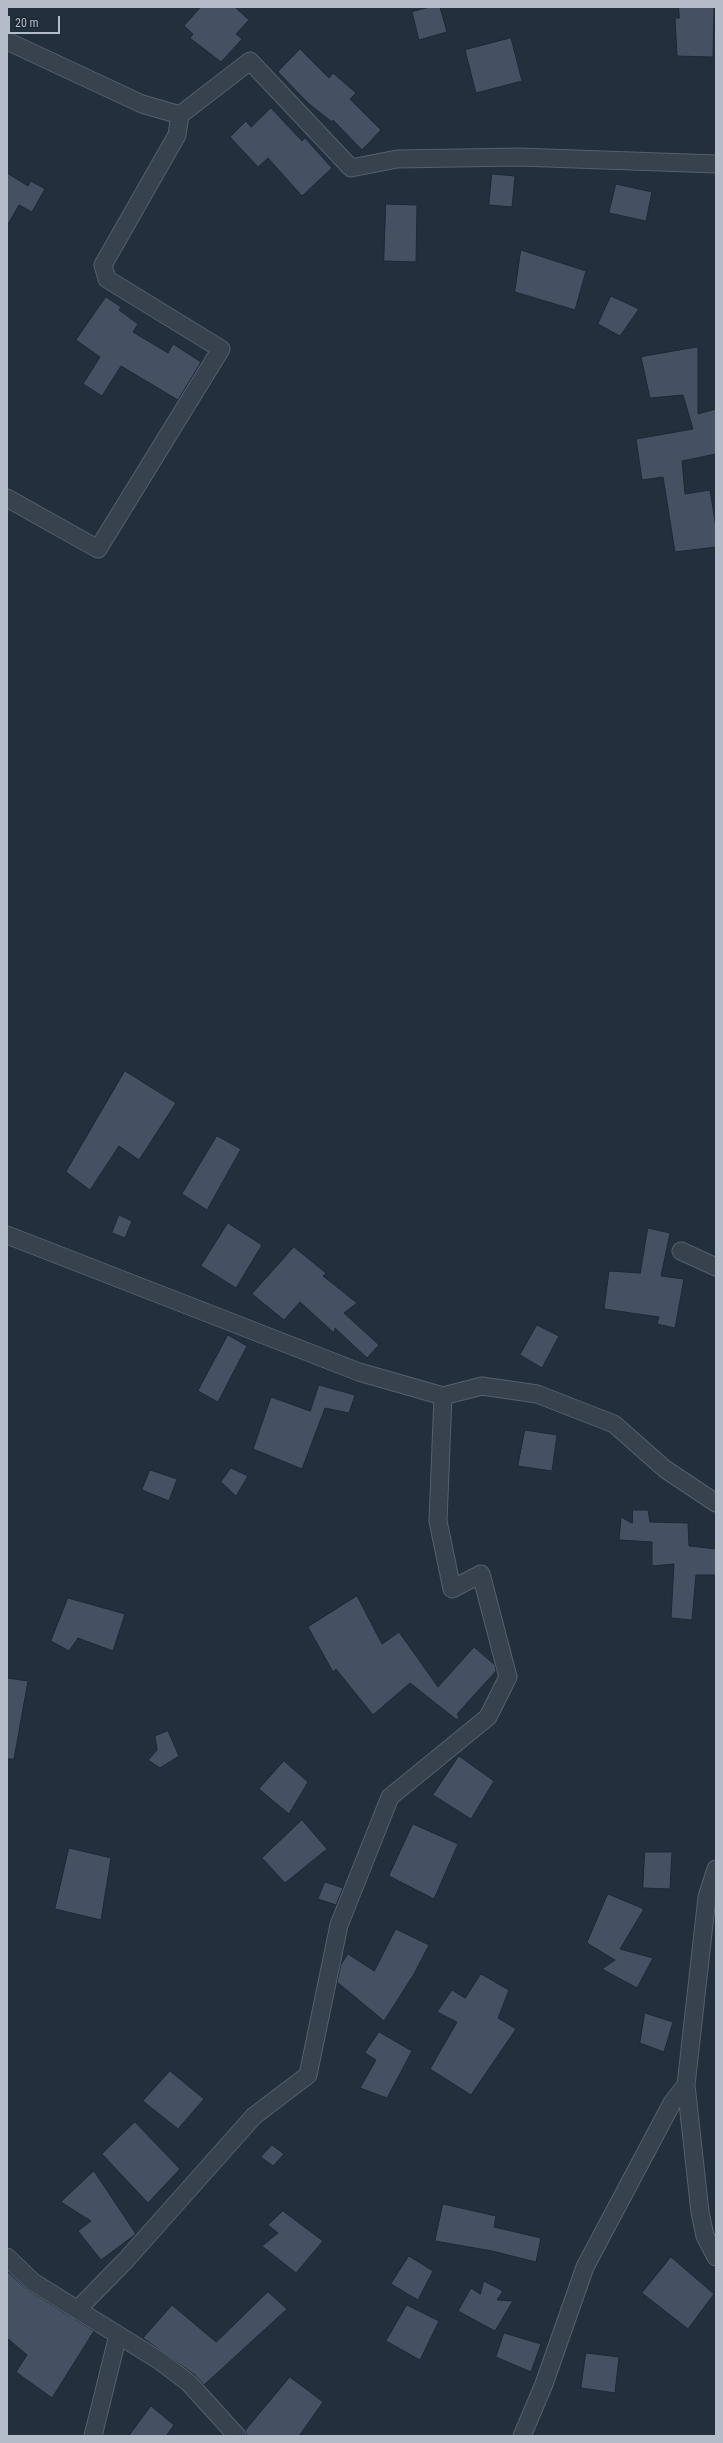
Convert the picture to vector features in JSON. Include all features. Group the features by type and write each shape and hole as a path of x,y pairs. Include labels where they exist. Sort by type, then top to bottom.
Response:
{"street":[{"path":"7,41 142,104 180,115"},
{"path":"7,498 98,549 221,349 107,279 103,266 177,134 180,115 250,61 351,168 397,159 519,158 716,164"},
{"path":"7,1235 359,1372 443,1396 482,1386 537,1394 614,1424 665,1469 716,1503"},
{"path":"681,1251 716,1267"},
{"path":"77,2310 126,2260 254,2116 308,2076 338,1924 390,1797 488,1717 508,1677 481,1574 452,1589 438,1521 443,1396"},
{"path":"716,1869 686,2086 700,2212 705,2236 716,2257"},
{"path":"522,2436 544,2384 585,2267 672,2103 686,2086"},
{"path":"7,2257 33,2282 160,2360 189,2383 237,2436"},
{"path":"93,2436 118,2335"}],"building":[{"path":"201,7 235,7 249,20 236,34 242,39 221,62 190,38 193,34 184,26"},
{"path":"430,7 440,7 447,32 419,40 412,12"},
{"path":"679,7 714,7 713,57 677,56 675,18 679,18"},
{"path":"511,38 522,81 476,93 465,50"},
{"path":"300,49 329,78 333,73 356,93 350,99 381,130 362,150 333,120 332,122 308,103 278,72"},
{"path":"271,108 302,141 305,138 332,168 302,196 268,158 258,167 230,137 246,121 251,127"},
{"path":"7,173 28,186 31,181 45,189 32,212 19,205 7,226"},
{"path":"492,174 515,176 512,207 489,205"},
{"path":"616,184 652,192 646,221 609,213"},
{"path":"386,204 417,205 416,262 384,261"},
{"path":"521,250 586,271 575,310 515,292"},
{"path":"611,296 639,309 620,336 598,324"},
{"path":"106,297 121,307 119,310 138,324 133,332 168,353 173,344 201,362 178,400 121,366 102,396 83,384 100,357 76,340"},
{"path":"698,347 698,414 716,409 716,454 682,461 685,494 710,490 716,527 716,547 675,552 663,477 642,480 636,439 693,429 683,395 650,398 641,357"},
{"path":"125,1071 176,1103 139,1160 119,1146 90,1190 66,1172"},
{"path":"217,1136 241,1149 207,1210 182,1194"},
{"path":"119,1215 132,1221 125,1238 112,1233"},
{"path":"228,1223 262,1245 236,1288 201,1266"},
{"path":"648,1228 670,1233 661,1276 684,1279 675,1328 657,1324 659,1317 604,1309 609,1271 640,1273"},
{"path":"294,1247 326,1273 323,1276 357,1303 344,1313 379,1345 367,1358 335,1328 334,1333 300,1302 284,1320 252,1294"},
{"path":"537,1325 559,1336 542,1368 520,1355"},
{"path":"228,1335 247,1346 218,1402 198,1391"},
{"path":"319,1385 355,1395 349,1413 325,1408 302,1469 253,1449 271,1397 310,1411"},
{"path":"525,1430 557,1435 552,1471 518,1466"},
{"path":"231,1468 248,1476 236,1496 221,1482"},
{"path":"150,1470 177,1479 169,1501 142,1490"},
{"path":"633,1510 648,1510 650,1522 688,1523 689,1546 716,1549 716,1575 696,1575 692,1620 671,1618 674,1564 652,1566 652,1542 619,1540 621,1517 632,1523"},
{"path":"357,1596 382,1644 399,1632 438,1687 474,1647 495,1665 496,1671 457,1714 459,1717 457,1720 410,1683 373,1715 336,1669 333,1672 308,1627"},
{"path":"68,1598 125,1614 113,1651 78,1638 69,1651 51,1641"},
{"path":"7,1678 28,1681 14,1759 7,1759"},
{"path":"168,1731 179,1756 160,1768 148,1760 157,1750 155,1736"},
{"path":"459,1756 494,1781 471,1819 433,1795"},
{"path":"284,1761 308,1782 289,1814 259,1789"},
{"path":"302,1820 327,1849 285,1883 262,1858"},
{"path":"413,1824 458,1844 434,1899 389,1876"},
{"path":"69,1848 111,1858 101,1920 55,1909"},
{"path":"645,1852 672,1852 670,1889 643,1888"},
{"path":"325,1882 343,1888 336,1905 318,1899"},
{"path":"608,1894 644,1909 620,1949 653,1958 637,1988 602,1969 615,1960 587,1943"},
{"path":"396,1929 429,1945 414,1974 384,2021 337,1982 341,1964 348,1954 374,1971"},
{"path":"481,1974 509,1990 498,2018 516,2029 471,2095 430,2069 457,2022 437,2012 452,1990 465,1998"},
{"path":"645,2013 673,2022 664,2052 640,2043"},
{"path":"379,2032 412,2051 387,2098 360,2088 376,2060 365,2053"},
{"path":"170,2071 204,2099 178,2129 143,2101"},
{"path":"135,2122 180,2169 148,2203 102,2154"},
{"path":"272,2145 284,2154 273,2166 261,2157"},
{"path":"94,2171 136,2234 101,2260 78,2231 91,2221 61,2202"},
{"path":"443,2204 496,2216 494,2227 541,2238 536,2262 492,2251 435,2241"},
{"path":"283,2211 323,2241 296,2273 262,2246 278,2233 268,2225"},
{"path":"409,2256 433,2271 418,2300 391,2284"},
{"path":"671,2257 714,2294 688,2329 642,2293"},
{"path":"7,2271 28,2290 94,2331 52,2398 16,2372 27,2355 7,2338"},
{"path":"484,2281 503,2291 497,2300 513,2301 495,2331 458,2311 471,2288 480,2294"},
{"path":"268,2292 287,2309 204,2385 195,2375 143,2338 172,2305 216,2342"},
{"path":"407,2305 439,2321 420,2360 386,2341"},
{"path":"504,2333 541,2344 531,2372 496,2357"},
{"path":"586,2353 619,2357 615,2393 581,2388"},
{"path":"290,2377 323,2402 299,2436 247,2436 245,2431"},
{"path":"151,2406 174,2425 166,2436 129,2436"}]}
